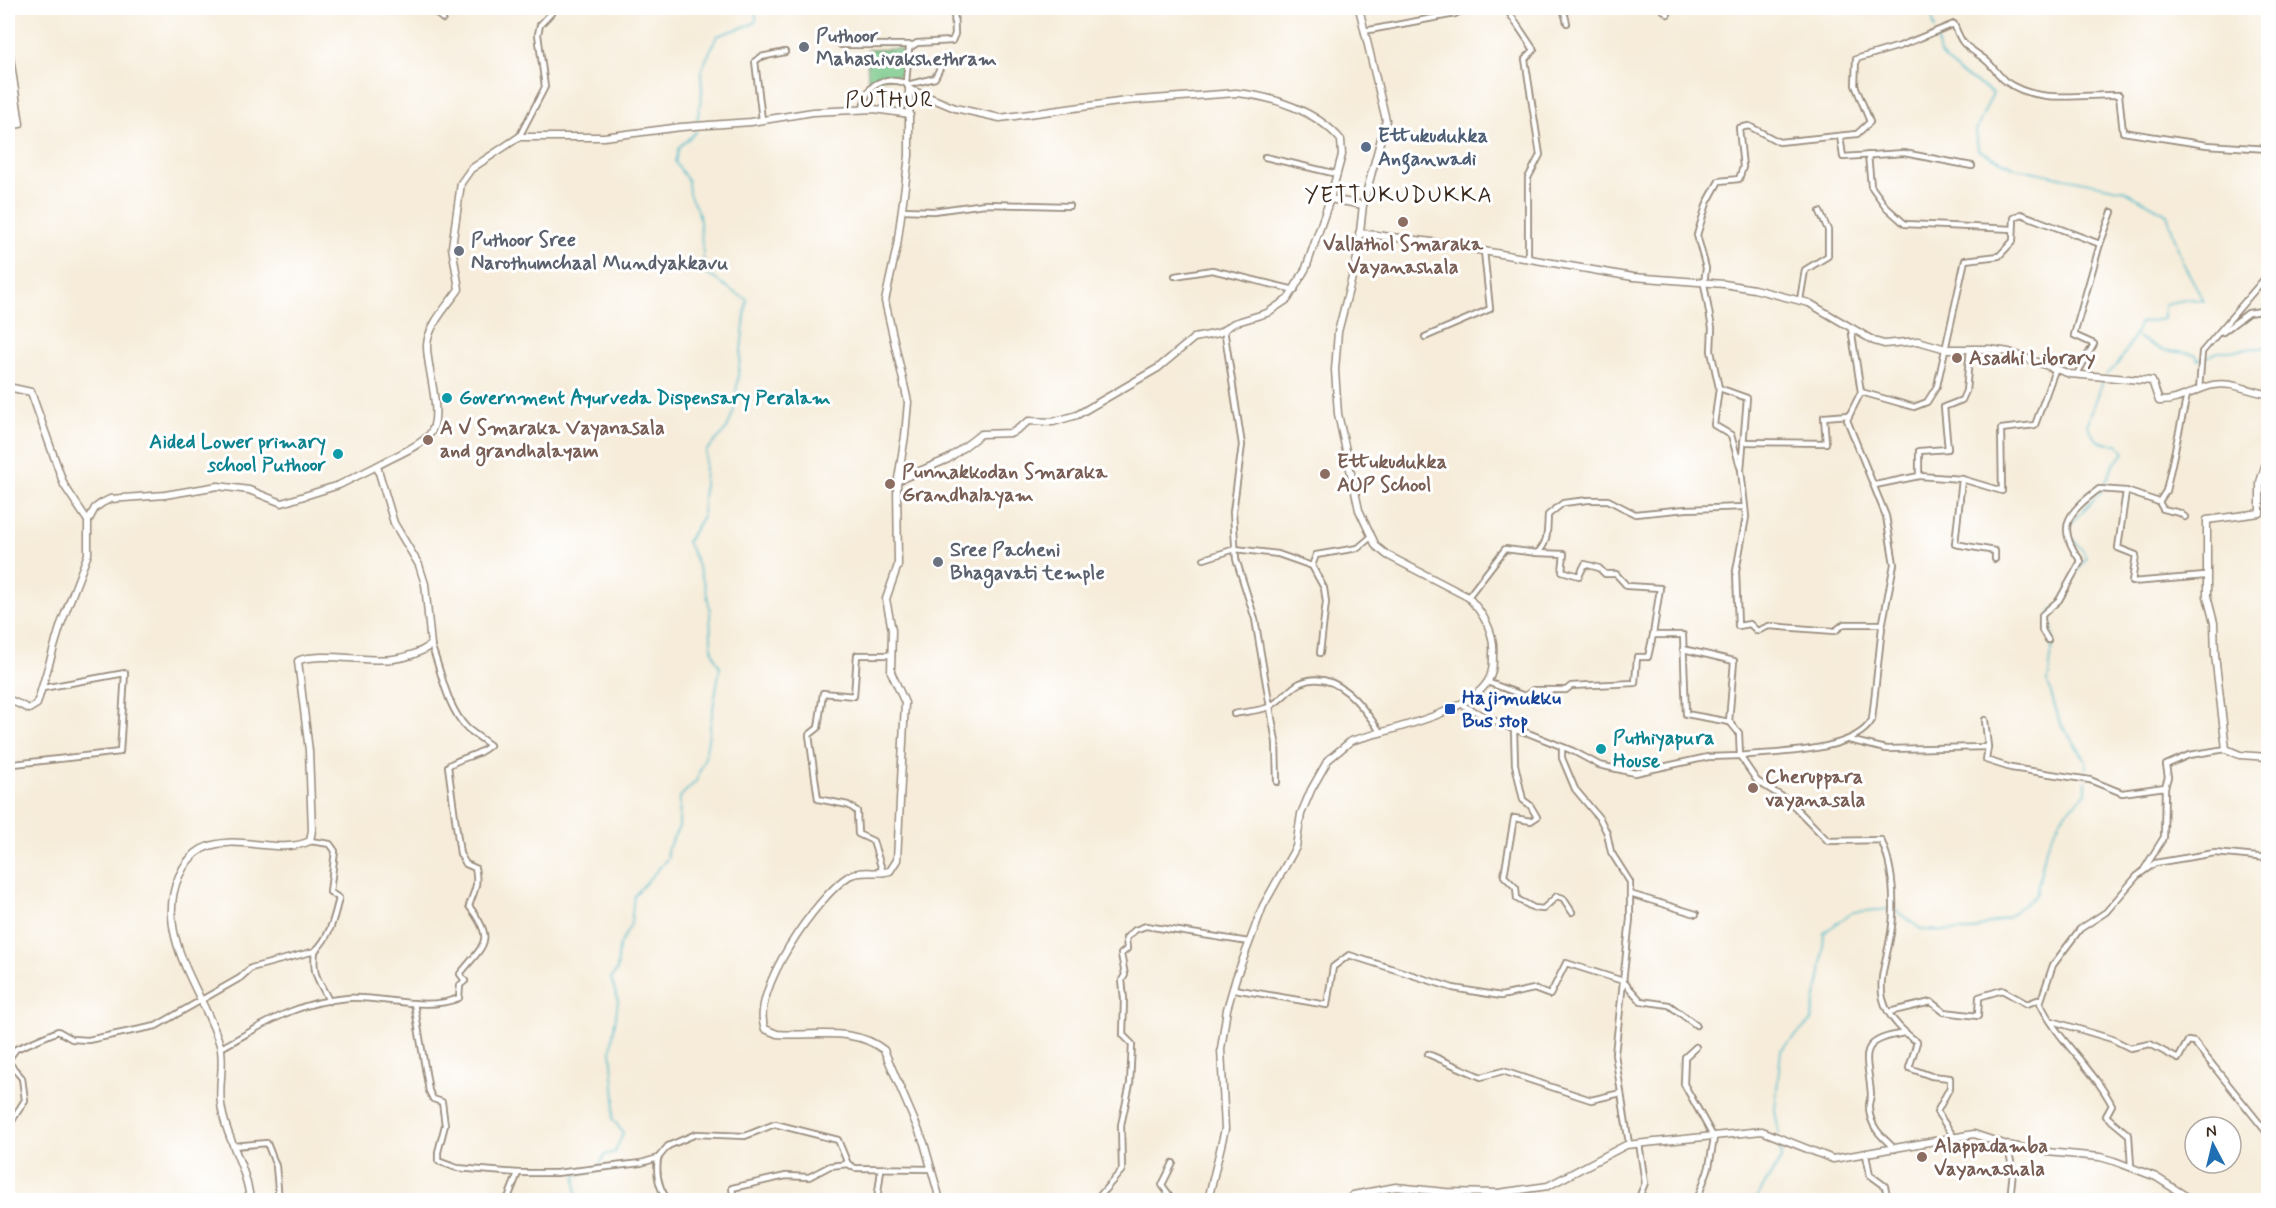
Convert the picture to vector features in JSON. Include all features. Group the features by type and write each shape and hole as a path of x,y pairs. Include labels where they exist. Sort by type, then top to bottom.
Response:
{"main road":[{"path":"1208,1200 1225,1129 1221,1049 1227,1009 1263,906 1296,847 1301,814 1320,772 1340,747 1351,741 1431,717 1460,704 1480,691 1488,682 1493,658 1491,633 1477,606 1468,597 1387,555 1371,537 1359,510 1335,394 1338,332 1357,258 1363,206 1386,120 1359,8"},
{"path":"8,44 20,124 8,126"},
{"path":"907,85 910,114 909,156 902,210 885,301 908,402 896,492 898,565 886,599 892,630 894,681 905,703 897,860 894,867 883,873 855,873 846,878 804,924 769,984 762,1013 763,1027 777,1034 854,1035 873,1041 884,1050 908,1102 932,1169 940,1200"},
{"path":"899,480 948,459 981,434 1007,434 1018,430 1029,421 1053,422 1077,415 1158,368 1194,338 1267,313 1288,299 1295,291 1330,200 1342,155 1341,140 1337,136 1292,105 1253,94 1236,93 1126,101 1000,118 955,108 907,85"},
{"path":"8,699 25,708 33,708 43,688 62,624 88,554 88,521 95,508 111,499 165,495 205,487 249,490 282,503 339,485 428,437 434,428 434,396 427,344 432,330 459,289 452,247 461,183 471,169 519,137 604,137 762,120 813,112 863,109 910,114"},
{"path":"1330,200 1363,206"},
{"path":"1359,233 1528,258 1633,277 1734,286 1800,300 1884,344 1918,341 1946,349 2009,352 2055,370 2108,379 2152,381 2159,401 2170,401 2211,385 2224,384 2268,394"},
{"path":"8,387 32,392 64,485 88,521"},
{"path":"2268,457 2260,482 2260,513 2207,520 2205,576 2206,596 2214,629 2226,749 2240,755 2268,757"},
{"path":"250,1200 220,1103 221,1048 176,941 171,911 176,883 190,858 200,850 222,843 290,844 310,841 309,751 298,661 308,658 346,656 390,662 421,652 431,645 425,584 419,565 394,523 377,466"},
{"path":"1348,1200 1353,1195 1396,1187 1445,1192 1498,1193 1548,1186 1629,1144 1714,1138 1762,1131 1833,1160 1974,1134 2007,1145 2100,1156 2156,1177 2192,1200"}],"street":[{"path":"430,8 443,19"},
{"path":"519,137 545,87 538,34 540,25 556,8"},
{"path":"841,45 913,45 952,41 955,34 954,8"},
{"path":"1447,8 1451,15"},
{"path":"1364,31 1451,15 1465,8"},
{"path":"1506,8 1534,50 1526,59 1540,155 1528,178 1528,258"},
{"path":"1563,8 1568,23"},
{"path":"1661,8 1668,14"},
{"path":"1882,624 1844,624 1835,631 1769,626 1757,631 1750,624 1738,626 1736,571 1746,517 1745,507 1741,470 1731,435 1714,425 1719,388 1711,351 1712,328 1704,284 1706,268 1697,235 1707,203 1719,181 1739,179 1743,167 1739,128 1749,126 1779,142 1857,134 1870,122 1855,85 1856,59 1900,46 1954,24 1960,41 1969,51 1985,58 1993,70 2007,82 2050,96 2119,95 2122,132 2207,145 2268,149"},
{"path":"907,85 909,48 913,45"},
{"path":"762,120 754,61 761,57 785,52"},
{"path":"863,109 868,89 874,84 907,85 935,78 946,56"},
{"path":"1840,136 1843,157 1904,153 1972,166"},
{"path":"1868,155 1871,186 1886,207 1905,224 2013,230"},
{"path":"1265,157 1337,174"},
{"path":"902,210 934,211 985,204 1070,206"},
{"path":"1800,300 1805,270 1828,256 1828,230 1820,212"},
{"path":"2077,374 2094,344 2074,335 2100,244 2112,212"},
{"path":"1861,392 1914,408 1927,402 1937,387 1965,260 1999,256 2013,241 2014,218 2021,214 2100,244"},
{"path":"1425,337 1490,309 1484,251"},
{"path":"1175,276 1212,270 1295,291"},
{"path":"2199,390 2202,352 2265,278 2268,270"},
{"path":"2216,337 2248,314 2268,310"},
{"path":"1460,704 1514,730 1562,747 1599,765 1635,773 1700,759 1791,752 1849,740 1868,728 1872,720 1882,624 1894,564 1886,516 1875,484 1847,420 1861,392 1851,328"},
{"path":"1224,329 1242,445 1233,512 1236,559 1255,619 1268,708 1276,742 1277,782"},
{"path":"1919,476 1918,451 1948,449 1944,407 1962,400 1966,391 1970,349"},
{"path":"1875,484 1919,476 1962,479 2002,491 2001,429 2035,425 2055,370"},
{"path":"1719,388 1747,398 1741,470"},
{"path":"2158,502 2166,491 2187,395"},
{"path":"1743,442 1826,443 1824,417 1849,415"},
{"path":"1962,479 1955,544 1995,550 1995,559"},
{"path":"2048,640 2042,630 2042,615 2059,600 2081,561 2066,537 2067,522 2075,509 2104,488 2126,491 2158,502 2163,509 2180,513 2185,517"},
{"path":"2126,491 2118,548 2136,555 2132,582 2205,576"},
{"path":"1528,553 1538,553 1542,549 1547,537 1548,515 1563,503 1608,500 1635,514 1745,507"},
{"path":"2260,513 2268,515"},
{"path":"1320,653 1326,602 1324,588 1315,576 1312,566 1316,555 1358,548 1371,537"},
{"path":"1204,559 1235,549 1278,554 1312,566"},
{"path":"1468,597 1504,549 1528,553 1564,554 1563,571 1579,576 1585,564 1599,568 1605,574 1616,574 1627,586 1660,588 1648,657 1637,657 1635,683 1571,686 1566,690 1547,688 1533,690 1525,696 1488,682"},
{"path":"1653,635 1683,635 1686,714 1729,722 1739,733 1740,756 1757,781 1790,801 1828,842 1881,840 1889,862 1893,908 1880,975 1884,1001 1896,1025 1917,1042 1910,1068 1931,1076 1950,1078 1950,1087 1937,1112 1954,1137"},
{"path":"221,1048 260,1024 313,1003 375,998 414,1003 459,998 460,985 465,981 460,974 483,948 486,937 469,906 478,888 477,874 475,868 466,864 460,854 448,766 456,760 482,753 490,746 466,727 456,711 444,688 431,645"},
{"path":"1683,649 1734,661 1729,722"},
{"path":"883,873 873,841 858,834 857,811 848,805 818,800 809,735 818,728 823,693 854,696 857,655 892,655"},
{"path":"14,764 120,752 125,673 43,688"},
{"path":"1234,714 1268,708 1300,683 1322,680 1340,687 1364,708 1381,733"},
{"path":"1986,720 1988,747 1986,760 2011,768 2090,780 2122,793 2165,787"},
{"path":"1514,730 1515,764 1523,800 1530,805 1537,817 1532,820 1514,818 1504,876 1516,888 1517,899 1534,908 1543,909 1557,896 1563,898 1572,912"},
{"path":"1849,740 1886,749 1988,747"},
{"path":"1562,747 1562,758 1575,789 1606,829 1611,852 1630,882 1630,919 1615,1054 1629,1144"},
{"path":"2131,1166 2129,1135 2106,1116 2112,1105 2105,1091 2079,1056 2059,1038 2040,999 2052,966 2080,929 2106,912 2141,874 2164,837 2165,787 2168,777 2166,765 2189,755 2226,749"},
{"path":"8,1143 9,1126 25,1100 22,1078 8,1061 16,1049 53,1033 62,1032 72,1040 88,1040 156,1026 240,978 251,968 315,951 323,943 333,923 339,898 330,892 335,851 330,844 310,841"},
{"path":"2141,874 2162,861 2215,853 2268,858"},
{"path":"1630,894 1696,914"},
{"path":"1096,1200 1122,1170 1124,1162 1121,1125 1130,1084 1132,1044 1123,1035 1122,980 1125,975 1121,954 1127,949 1126,938 1135,930 1146,926 1249,942"},
{"path":"315,951 313,969 318,984 329,1001"},
{"path":"1234,989 1327,1005 1333,967 1349,955 1453,988 1501,996 1534,989 1550,995 1566,963 1623,981 1641,1001 1669,1005 1696,1025"},
{"path":"1889,1012 1931,1002 1944,1012 1978,1016 1979,997 2002,990 2027,1004 2040,999"},
{"path":"414,1003 429,1091 433,1099 442,1102 446,1125 438,1152 438,1161 457,1168 518,1173 556,1173 658,1158"},
{"path":"2052,1021 2112,1039 2130,1048 2150,1044 2178,1059 2188,1041 2194,1042 2268,1134"},
{"path":"1895,1149 1870,1121 1868,1104 1871,1096 1866,1072 1867,1054 1873,1043 1890,1035 1906,1033"},
{"path":"1696,1047 1685,1057 1684,1083 1714,1138 1709,1167 1697,1200"},
{"path":"1428,1054 1481,1077 1503,1071 1591,1100 1621,1093"},
{"path":"658,1200 665,1196 660,1189 658,1158 668,1146 696,1134 745,1136 775,1124 838,1140 848,1164"},
{"path":"234,1146 267,1143 276,1166 279,1200"},
{"path":"1638,1200 1645,1183 1640,1143"},
{"path":"2007,1145 2013,1170 2010,1200"},
{"path":"1866,1155 1870,1175 1885,1186 1888,1200"},
{"path":"1173,1163 1162,1185 1173,1200"},
{"path":"734,1200 732,1188 786,1176 809,1177 830,1166 848,1164 855,1168 881,1170 932,1169"},
{"path":"878,1200 881,1170"},
{"path":"504,1200 508,1198 518,1173"}],"green space":[{"path":"901,49 902,75 868,81 867,50"}],"waterway":[{"path":"697,121 702,94 701,71 717,36 752,24 756,21 756,8"},
{"path":"1930,8 1935,29"},
{"path":"1936,34 1940,54 1960,73 1993,93 1976,130 1978,150 2016,168 2124,190 2167,214 2182,261 2204,301 2190,299 2164,304 2164,319 2140,323 2122,358 2106,375"},
{"path":"598,1167 605,1155 615,1152 623,1133 613,1119 615,1099 611,1050 618,1001 611,978 617,970 619,946 631,924 634,896 668,858 667,850 679,827 680,797 696,781 705,757 720,667 711,644 710,613 705,588 687,542 702,518 706,451 727,429 734,410 747,299 705,274 699,214 689,194 688,181 675,162 679,147 697,131"},
{"path":"2137,337 2162,350 2195,354 2199,360 2218,352 2268,347"},
{"path":"2103,381 2087,425 2099,440 2107,444 2118,444 2124,453 2113,465 2104,487"},
{"path":"2070,524 2102,491"},
{"path":"2070,535 2086,558 2077,572"},
{"path":"2067,589 2065,600 2051,612 2053,640 2048,683 2060,723 2086,760 2086,776"},
{"path":"1895,910 1922,930 1970,931 2008,917 2036,895 2046,848 2062,817 2086,793 2086,781"},
{"path":"1779,1134 1775,1110 1781,1050 1811,1021 1821,973 1824,933 1852,912 1891,909"},
{"path":"1755,1200 1781,1159 1780,1143"},
{"path":"576,1200 576,1175 596,1171"}],"place":[{"name":"Puthoor Mahashivakshethram","path":"804,47"},
{"name":"Ettukudukka Anganwadi","path":"1366,147"},
{"name":"Vallathol Smaraka Vayanashala","path":"1403,222"},
{"name":"Puthoor Sree Narothumchaal Mundyakkavu","path":"459,251"},
{"name":"Asadhi Library","path":"1957,358"},
{"name":"Government Ayurveda Dispensary Peralam","path":"447,398"},
{"name":"A V Smaraka Vayanasala and grandhalayam","path":"428,440"},
{"name":"Aided Lower primary school Puthoor","path":"338,454"},
{"name":"Ettukudukka AUP School","path":"1325,474"},
{"name":"Punnakkodan Smaraka Grandhalayam","path":"890,484"},
{"name":"Sree Pacheni Bhagavati temple","path":"938,562"},
{"name":"Hajimukku Bus stop","path":"1450,709"},
{"name":"Puthiyapura House","path":"1601,749"},
{"name":"Cheruppara vayanasala","path":"1753,788"},
{"name":"Alappadamba Vayanashala","path":"1922,1157"}],"district":[{"name":"PUTHUR","path":"890,101"},
{"name":"YETTUKUDUKKA","path":"1399,196"}]}
